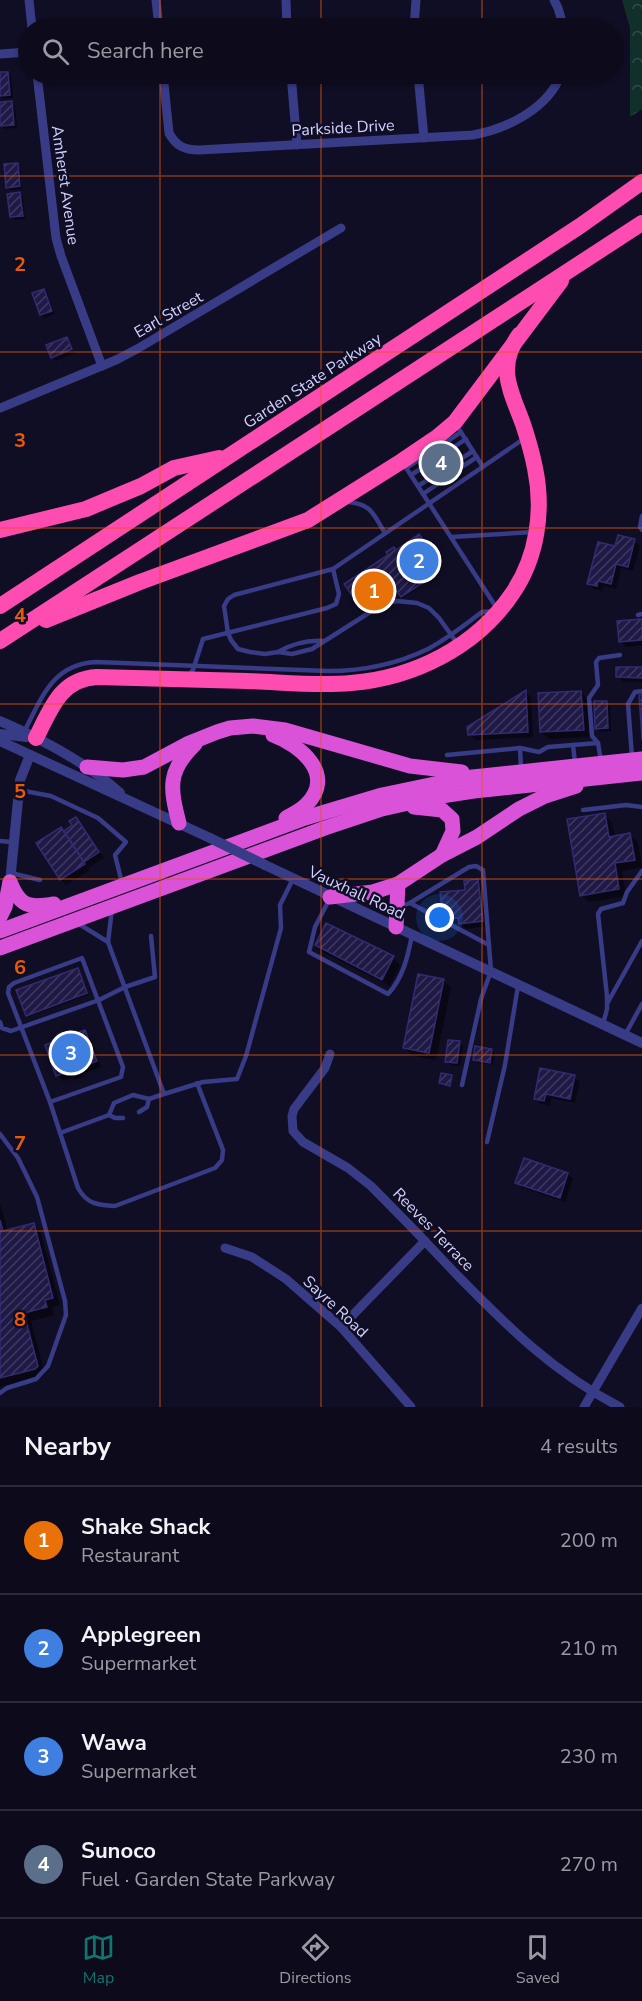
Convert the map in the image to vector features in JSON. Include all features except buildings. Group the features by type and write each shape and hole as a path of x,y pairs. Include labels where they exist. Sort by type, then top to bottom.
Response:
{"highway":[{"name":"Garden State Parkway","path":"0,606 580,226 642,182"},
{"path":"4,638 642,223"},
{"path":"4,638 140,582 308,520 406,468 436,438 458,427 519,335 566,273"},
{"path":"30,735 60,694 79,680 98,676 189,673 326,684 364,682 413,670 455,641 482,629 500,611 515,590 524,574 537,532 538,486 527,437 506,375 507,358 519,335"},
{"path":"0,530 86,509 118,497 174,468 228,456"},
{"path":"244,726 275,735 297,747 312,763 317,785 310,801 301,809 244,841"},
{"path":"87,767 123,770 144,767 187,744 223,730 244,726 277,728 380,759 419,768 498,774"},
{"path":"179,823 172,795 173,776 183,758 205,737"},
{"path":"330,897 373,892 398,884 442,855 477,837 536,800 604,770 637,760"},
{"path":"0,931 324,812 382,795 442,782 575,766 642,773"},
{"path":"0,948 346,820 399,805 604,770"},
{"path":"399,805 438,809 450,816 453,831 442,855"},
{"path":"11,877 18,898 25,905 42,906 87,899"},
{"path":"0,917 11,877"},
{"path":"396,927 403,905 398,884"}],"street":[{"path":"29,0 31,18"},
{"path":"156,0 158,18"},
{"path":"286,0 287,18"},
{"path":"415,18 416,0"},
{"path":"554,0 561,18"},
{"path":"0,54 18,53"},
{"name":"Amherst Avenue","path":"38,84 56,238 102,366"},
{"name":"Parkside Drive","path":"164,84 170,133 174,142 182,147 199,150 473,135 490,132 505,127 520,118 546,97 556,84"},
{"path":"292,84 297,145"},
{"path":"419,84 424,138"},
{"name":"Earl Street","path":"0,408 102,366 163,335 341,228"},
{"name":"Vauxhall Road","path":"0,721 30,735 102,776 125,797"},
{"path":"0,734 30,735"},
{"name":"Vauxhall Road","path":"0,741 125,797 330,897 642,1043"},
{"path":"11,877 19,790 22,772 30,755"},
{"name":"Reeves Terrace","path":"330,1054 325,1068 294,1109 293,1131 303,1142 348,1168 371,1186 531,1348 593,1393 620,1407"},
{"path":"340,1327 425,1241"},
{"name":"Sayre Road","path":"225,1248 252,1257 268,1266 340,1327 411,1407"},
{"path":"584,1407 642,1308"}],"lane":[{"path":"441,446 458,427 483,467"},
{"path":"455,641 429,608 417,603 397,601 383,604 312,649 292,654 278,652 265,654 242,650 235,645 228,633 224,606 231,597 333,569 527,437"},
{"path":"446,453 466,439"},
{"path":"453,464 473,451"},
{"path":"406,468 425,456"},
{"path":"457,470 477,457"},
{"path":"406,468 430,463"},
{"path":"406,468 500,611"},
{"path":"418,486 437,474"},
{"path":"423,494 442,481"},
{"path":"339,502 363,504 371,511 385,533"},
{"path":"642,516 639,527 642,530"},
{"path":"451,537 537,532"},
{"path":"189,673 203,639 332,606 339,594 333,569"},
{"path":"278,652 287,646 310,640 323,641"},
{"path":"604,770 598,743 592,736 589,698 598,685 596,662 599,658 620,655"},
{"path":"637,760 628,704 635,692 642,691"},
{"path":"447,755 520,748 539,752 548,747 598,743"},
{"path":"573,745 575,766"},
{"path":"520,748 522,772"},
{"path":"19,790 44,794 98,818 126,842 115,855 123,885"},
{"path":"583,810 626,805 642,807"},
{"path":"0,842 14,843"},
{"path":"403,905 469,867 476,866 483,870 491,971 482,999 462,1085"},
{"path":"608,1003 598,914 601,909 623,903 627,892 642,871"},
{"path":"11,877 40,880"},
{"path":"109,1115 114,1103 133,1095 149,1099 197,1083 237,1079 246,1056 281,928 279,905 294,879"},
{"path":"330,897 315,927 309,952 388,994 397,985 412,935"},
{"path":"403,905 489,945"},
{"path":"113,907 108,942 164,1094"},
{"path":"75,921 108,942"},
{"path":"0,1022 1,1029 11,1031 99,1000 125,987 155,977 151,936"},
{"path":"603,1024 608,1003 642,941"},
{"path":"50,1102 121,1077 123,1067 82,958 14,983 9,987 8,993 50,1102 78,1188 84,1198 99,1205 115,1206 215,1168 222,1160 223,1150 197,1083"},
{"path":"487,1142 505,1065 518,984"},
{"path":"625,1035 642,1004"},
{"path":"139,1112 147,1107 149,1099"},
{"path":"60,1133 109,1115 123,1118"},
{"path":"0,1134 18,1158 37,1197 65,1301 66,1315 48,1366 36,1379 0,1393"}],"green space":[{"path":"622,0 642,0 642,109 630,117 630,28"}],"place":[{"name":"Sunoco","path":"441,463"},
{"name":"Applegreen","path":"419,561"},
{"name":"Shake Shack","path":"374,591"},
{"name":"Wawa","path":"71,1053"}]}
